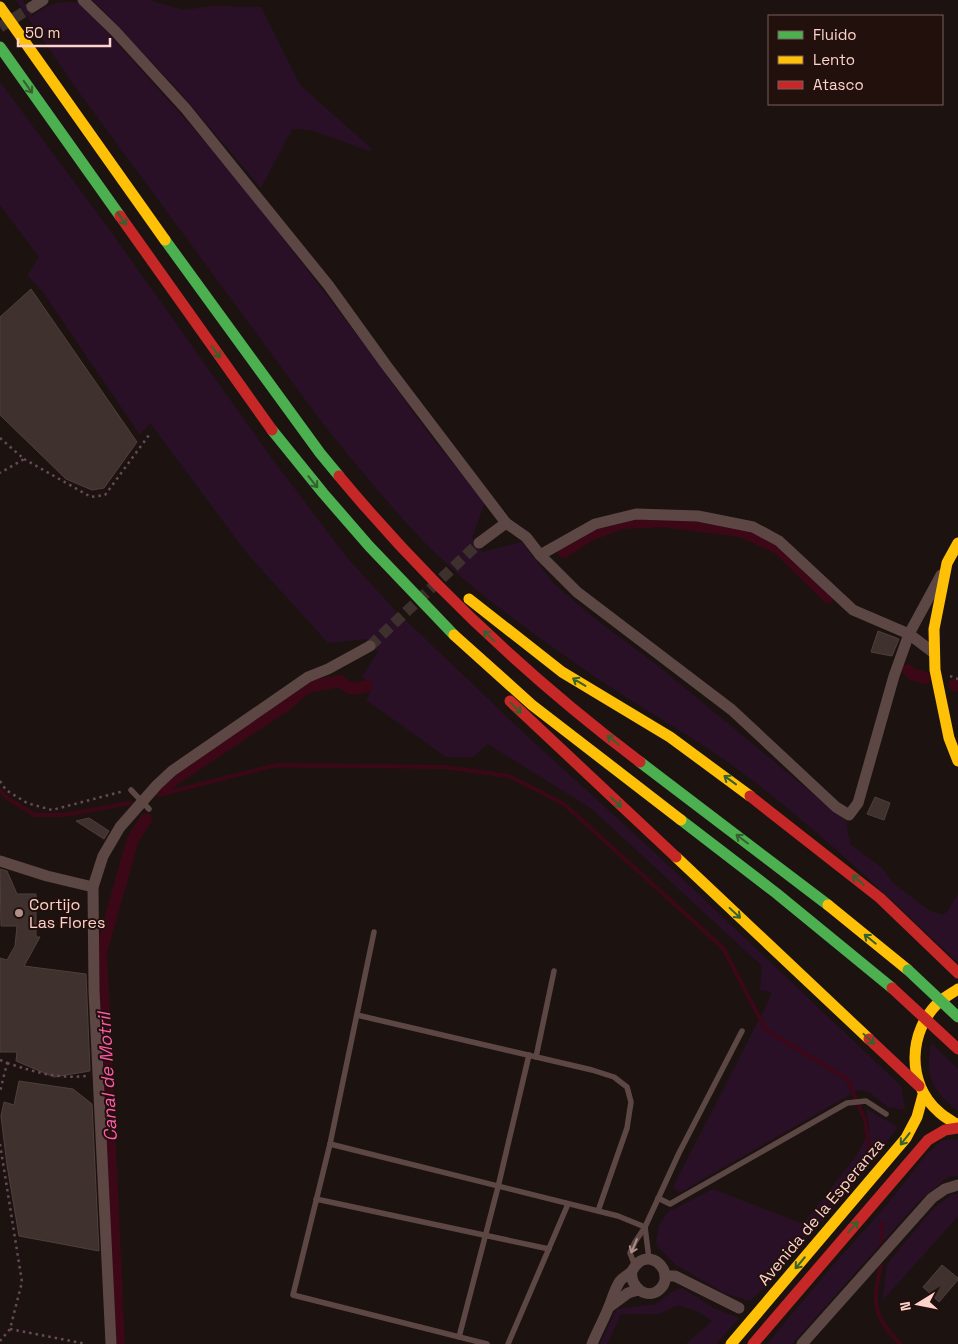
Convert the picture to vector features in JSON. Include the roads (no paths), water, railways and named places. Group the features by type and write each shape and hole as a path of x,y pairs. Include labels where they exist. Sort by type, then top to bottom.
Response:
{"main road":[{"path":"0,8 151,222 320,453 378,523 455,604 521,665 630,755 798,882 908,970 958,1017"},
{"path":"0,47 278,438 325,497 386,565 468,649 600,760 807,917 892,988 958,1049"},
{"path":"378,523 406,539 446,579 525,645 562,672 670,737 778,816 880,898 958,973"},
{"path":"958,543 947,563 934,629 935,670 949,738 958,761"},
{"path":"438,619 459,653 921,1091 934,1109 958,1127"},
{"path":"921,1091 914,1064 915,1041 924,1020 938,1002 958,989"},
{"name":"Avenida de la Esperanza","path":"731,1344 906,1138 914,1127 919,1114 921,1091"},
{"name":"Avenida de la Esperanza","path":"753,1344 928,1140 945,1130 958,1127"}],"street":[{"path":"32,7 43,0"},
{"path":"83,0 186,109 317,270 386,365 506,523 526,537 540,555 576,592 732,710 836,808 848,815 858,803 894,676 909,634 947,563"},
{"path":"540,555 595,524 636,514 698,516 753,527 779,541 853,610 909,634 934,653"},
{"path":"479,543 506,523"},
{"path":"111,1344 94,990 93,887 103,856 120,827 145,805 172,771 308,677 328,669 370,646"},
{"path":"0,861 46,876 93,887"},
{"path":"802,1344 932,1198 945,1189 958,1185"},
{"path":"592,1344 612,1296 621,1280 639,1262 648,1259 658,1262 666,1276 662,1286 654,1293 638,1290 632,1281 634,1268"},
{"path":"666,1276 675,1276 738,1308"},
{"path":"609,1307 628,1293 638,1290"}],"lane":[{"path":"131,790 145,805"},
{"path":"374,932 330,1144 293,1295 487,1344"},
{"path":"536,1057 554,971"},
{"path":"357,1014 607,1075 614,1077 627,1087 631,1102 627,1128 598,1211"},
{"path":"634,1268 630,1253 635,1242 645,1227 679,1153 742,1031"},
{"path":"459,1337 486,1236 529,1055"},
{"path":"658,1198 670,1204 847,1103 866,1101 886,1114"},
{"path":"330,1144 618,1216 645,1227"},
{"path":"316,1199 549,1248"},
{"path":"508,1344 568,1204"},
{"path":"645,1227 648,1240 648,1259"}],"waterway":[{"name":"Canal de Motril","path":"564,552 588,536 622,523 663,521 741,531 778,548 828,597"},
{"name":"Canal de Motril","path":"908,670 912,674 925,678"},
{"name":"Canal de Motril","path":"166,789 172,781 286,705 307,687 340,681 353,688 367,686"},
{"name":"Canal de Motril","path":"954,685 958,686"},
{"path":"158,795 277,765 444,767 509,776 564,804 723,948 766,1030 847,1079 865,1120 870,1153"},
{"path":"0,790 7,798 35,815 64,815 130,803"},
{"name":"Canal de Motril","path":"119,1344 101,952 133,839 146,819"},
{"path":"881,1242 882,1223"},
{"path":"881,1266 876,1290 877,1309 884,1325 900,1344"}],"tunnel":[{"path":"0,27 32,7"},
{"path":"370,646 479,543"}],"place":[{"name":"Cortijo Las Flores","path":"19,913"}]}
